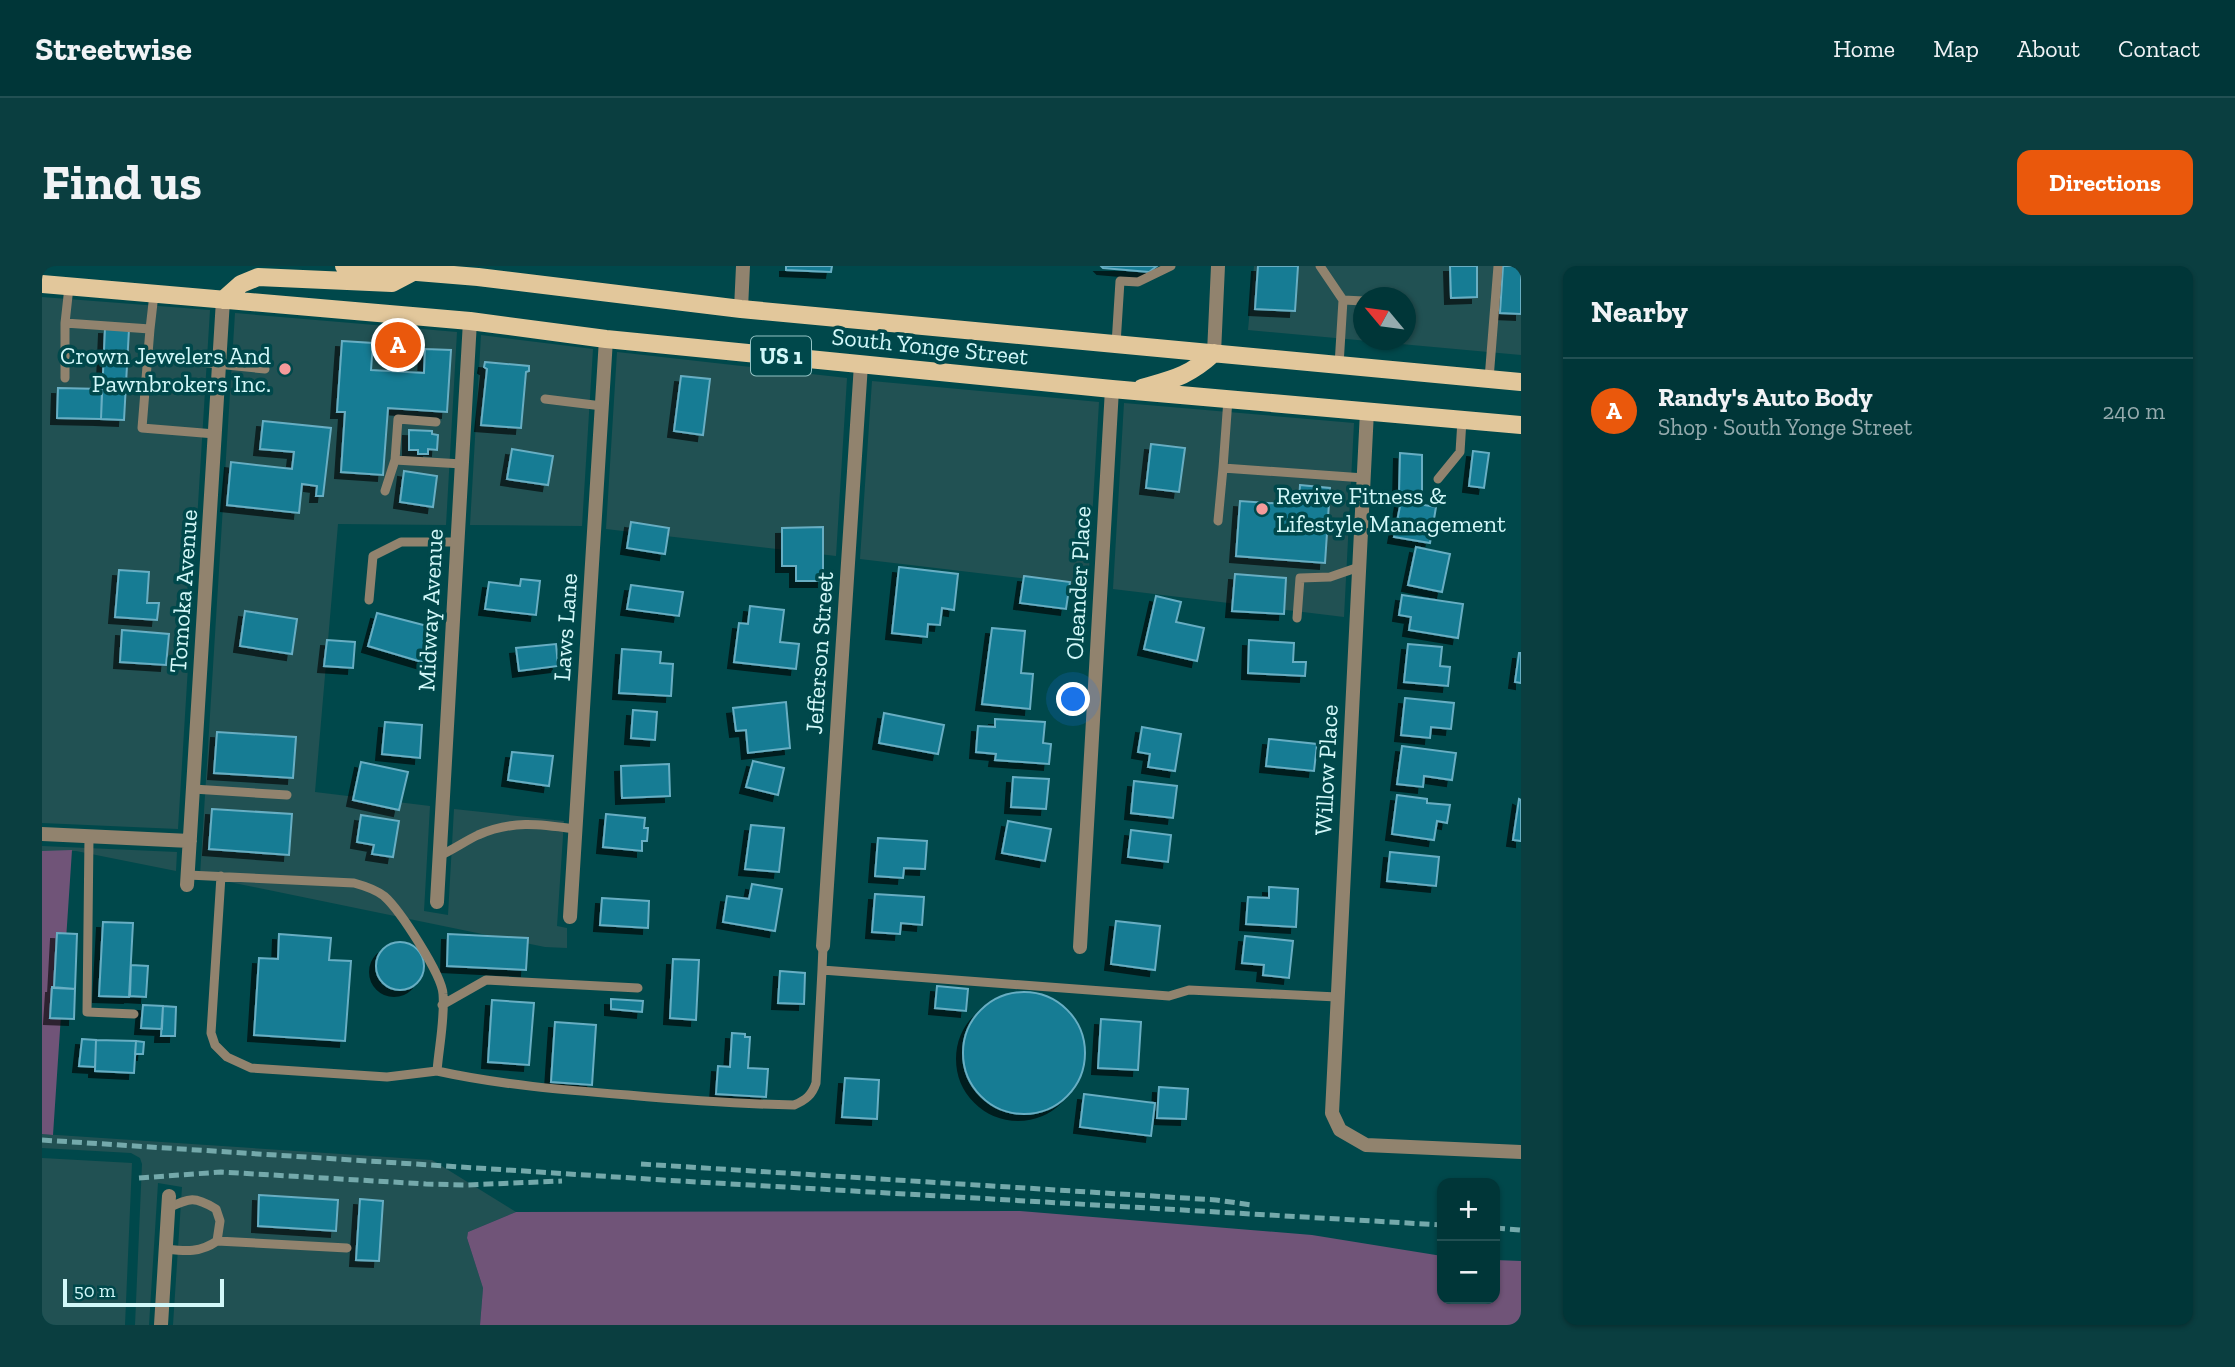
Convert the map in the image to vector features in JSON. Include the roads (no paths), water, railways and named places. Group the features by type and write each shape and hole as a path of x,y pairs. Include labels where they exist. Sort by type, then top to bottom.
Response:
{"main road":[{"name":"South Yonge Street","path":"344,266 413,272 479,271 741,309 1521,382"},
{"path":"223,300 241,284 258,277 392,283 413,272"},
{"name":"South Yonge Street","path":"42,284 470,321 606,339 1112,390 1521,425"},
{"path":"1132,391 1183,377 1214,353"}],"street":[{"path":"741,309 743,266"},
{"path":"1214,353 1217,266"},
{"name":"Tomoka Avenue","path":"188,880 223,300"},
{"name":"Midway Avenue","path":"437,902 470,321"},
{"name":"Laws Lane","path":"570,917 606,339"},
{"name":"Jefferson Street","path":"823,946 860,363"},
{"name":"Oleander Place","path":"1080,947 1112,390"},
{"name":"Willow Place","path":"1367,411 1332,1113 1340,1130 1366,1145 1521,1152"},
{"path":"42,834 190,841"},
{"path":"161,1325 168,1202"}],"lane":[{"path":"1116,344 1120,281 1138,282 1171,266"},
{"path":"1320,266 1343,300 1339,365"},
{"path":"1489,379 1498,266"},
{"path":"65,378 65,323 69,287"},
{"path":"154,294 142,428 215,434"},
{"path":"1343,300 1353,300"},
{"path":"65,323 150,329"},
{"path":"147,357 265,369"},
{"path":"545,399 602,406"},
{"path":"1218,521 1228,399"},
{"path":"385,491 395,460 398,419 436,422"},
{"path":"1438,479 1460,452 1462,420"},
{"path":"395,460 462,464"},
{"path":"1223,468 1364,478"},
{"path":"369,600 373,556 401,542 457,542"},
{"path":"1297,618 1300,578 1330,577 1359,568"},
{"path":"193,789 288,795"},
{"path":"439,856 456,849 475,836 502,826 525,823 575,829"},
{"path":"89,836 87,1012 134,1014"},
{"path":"221,876 211,1034 215,1045 227,1057 251,1068 387,1077 437,1071 529,1087 727,1103 794,1105 813,1093 816,1083 823,946"},
{"path":"188,880 221,876 354,883 370,887 384,897 401,916 439,977 443,993 437,1071"},
{"path":"822,970 1169,996 1189,990 1338,997"},
{"path":"442,1005 486,980 638,988"},
{"path":"168,1202 200,1199 216,1209 220,1221 217,1241"},
{"path":"165,1250 192,1252 207,1248 217,1241 347,1248"}],"railway":[{"path":"42,1140 663,1180 1437,1225"},
{"path":"641,1164 1216,1200 1252,1205"},
{"path":"139,1178 221,1172 426,1184 562,1181"},
{"path":"1500,1228 1521,1230"}],"place":[{"name":"Randy's Auto Body","path":"398,345"},
{"name":"Crown Jewelers And Pawnbrokers Inc.","path":"285,369"},
{"name":"Revive Fitness & Lifestyle Management","path":"1262,509"}]}
